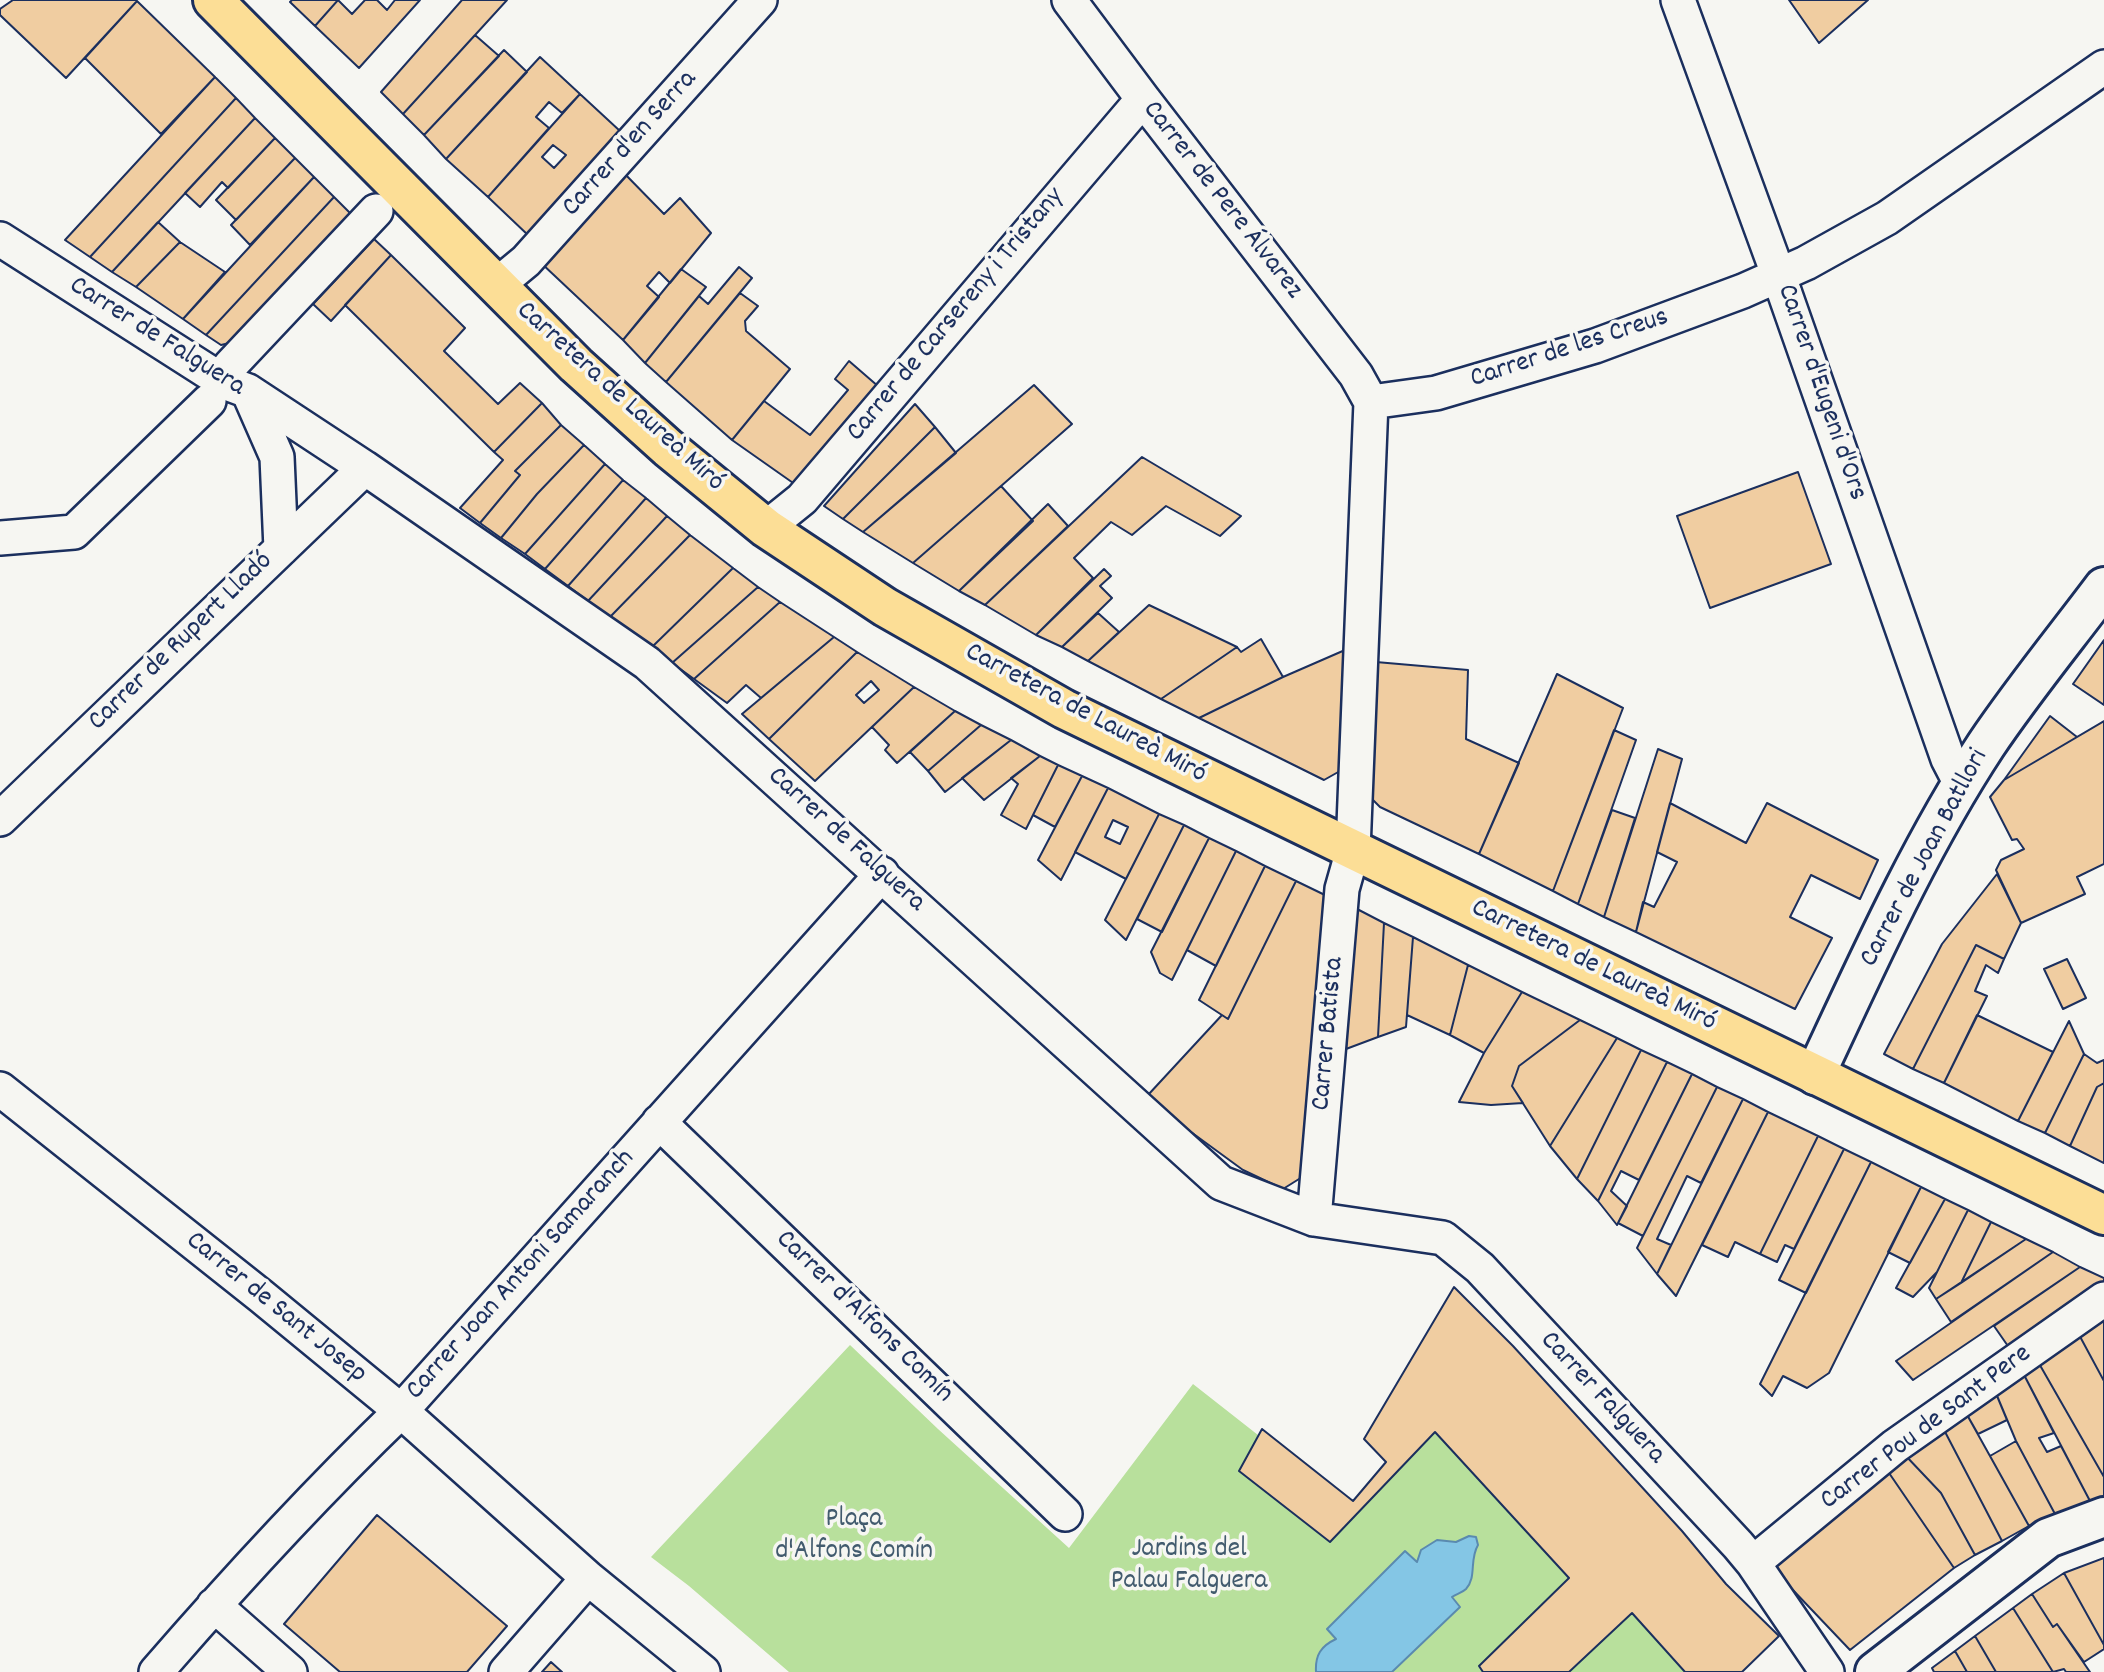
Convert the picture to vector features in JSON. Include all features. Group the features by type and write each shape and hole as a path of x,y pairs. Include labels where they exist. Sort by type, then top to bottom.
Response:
{"main road":[{"name":"Carretera de Laureà Miró","path":"213,0 576,365 668,448 766,527 885,607 1064,709 2104,1216"}],"street":[{"name":"Carrer d'en Serra","path":"496,285 526,261 760,0"},
{"name":"Carrer de Pere Álvarez","path":"1069,0 1356,375 1371,402"},
{"name":"Carrer d'Eugeni d'Ors","path":"1678,0 1778,274 1948,759 1962,786"},
{"name":"Carrer de les Creus","path":"1371,402 1436,393 1595,346 1743,291 1806,263 1886,218 2104,67"},
{"name":"Carrer de Carsereny i Tristany","path":"766,527 802,499 1143,99"},
{"path":"365,468 239,379 376,211"},
{"name":"Carrer de Falguera","path":"0,239 224,382 239,379 277,457 281,549"},
{"path":"0,538 74,532 209,401"},
{"name":"Carrer Batista","path":"1314,1219 1342,888 1353,850 1371,402"},
{"name":"Carrer de Falguera","path":"365,468 647,663 1221,1183 1314,1219"},
{"name":"Carrer de Rupert Lladó","path":"0,819 365,468"},
{"name":"Carrer de Joan Batllori","path":"1815,1075 1921,855 1987,744 2104,587"},
{"name":"Carrer Joan Antoni Samaranch","path":"156,1672 214,1605 344,1466 401,1411 882,874"},
{"name":"Carrer de Sant Josep","path":"0,1089 401,1411 588,1578 703,1672"},
{"name":"Carrer d'Alfons Comín","path":"659,1122 1065,1514"},
{"name":"Carrer Falguera","path":"1314,1219 1443,1238 1480,1268 1753,1563 1827,1672"},
{"name":"Carrer Pou de Sant Pere","path":"1753,1563 1895,1446 2104,1299"},
{"path":"1875,1672 2048,1538 2104,1517"},
{"path":"506,1672 588,1578"},
{"path":"214,1605 290,1672"}],"green space":[{"path":"850,1345 1069,1548 1193,1384 1258,1435 1240,1472 1330,1541 1435,1432 1569,1578 1479,1666 1483,1672 789,1672 651,1557"},
{"path":"1632,1613 1685,1672 1569,1672"}],"water":[{"path":"1469,1536 1476,1537 1478,1545 1469,1584 1452,1597 1460,1607 1392,1672 1316,1672 1320,1652 1336,1639 1327,1629 1405,1551 1417,1562 1421,1550 1437,1540 1456,1542"}],"building":[{"path":"13,0 137,1 66,78 0,15 0,9"},
{"path":"338,0 315,26 290,2"},
{"path":"338,0 352,14 365,0 377,0 387,10 395,0 420,0 359,68 315,26"},
{"path":"462,0 507,0 403,114 381,92"},
{"path":"1789,0 1868,0 1819,43"},
{"path":"137,1 215,77 161,134 85,58"},
{"path":"475,35 499,56 424,135 403,114"},
{"path":"504,50 527,72 446,159 424,135"},
{"path":"540,57 580,94 562,113 549,102 536,117 549,128 488,197 446,159"},
{"path":"215,77 236,98 90,257 65,240"},
{"path":"580,94 620,131 529,236 488,197","holes":["553,145 566,155 554,168 542,157"]},
{"path":"236,98 255,118 112,272 90,257"},
{"path":"255,118 275,138 228,188 222,182 200,207 185,193"},
{"path":"275,138 295,158 236,220 216,200"},
{"path":"295,158 314,177 250,245 231,225"},
{"path":"620,169 664,214 680,198 711,233 670,283 659,272 647,286 659,297 623,340 540,262"},
{"path":"314,177 334,197 206,335 183,319"},
{"path":"334,197 355,218 242,340 221,345 206,335"},
{"path":"158,222 180,242 136,287 112,272"},
{"path":"374,239 391,255 331,321 313,304"},
{"path":"180,242 225,272 183,319 136,287"},
{"path":"391,255 465,328 444,351 498,404 520,383 542,403 494,452 345,305"},
{"path":"739,267 752,278 666,382 645,363 699,296 708,304"},
{"path":"681,269 706,287 645,363 623,340"},
{"path":"740,293 758,306 745,321 746,331 790,369 732,440 666,382"},
{"path":"849,361 879,387 796,485 732,440 764,401 810,435 848,390 835,379"},
{"path":"1034,385 1072,424 913,563 863,532"},
{"path":"542,403 561,425 515,471 520,475 480,523 460,508 503,460 494,452"},
{"path":"915,404 935,427 843,519 824,506"},
{"path":"561,425 584,445 537,494 501,538 480,523 520,475 515,471"},
{"path":"935,427 956,453 863,532 843,519"},
{"path":"584,445 605,464 525,554 501,538 537,494"},
{"path":"1142,457 1241,516 1220,536 1166,506 1132,535 1111,522 1074,558 1093,578 1036,635 985,605"},
{"path":"605,464 623,480 545,569 525,554"},
{"path":"1798,472 1831,564 1710,608 1677,516"},
{"path":"623,480 646,498 568,586 545,569"},
{"path":"1001,486 1033,521 959,591 913,563"},
{"path":"646,498 667,516 588,601 568,586"},
{"path":"1048,504 1068,526 985,605 959,591"},
{"path":"667,516 690,535 610,617 588,601"},
{"path":"690,535 733,568 652,647 610,617"},
{"path":"733,568 758,587 672,663 652,647"},
{"path":"1104,569 1111,576 1100,586 1112,598 1062,647 1036,635"},
{"path":"758,587 780,602 694,679 672,663"},
{"path":"780,602 834,637 761,698 746,685 727,703 694,679"},
{"path":"1149,605 1237,647 1161,699 1088,661"},
{"path":"1098,613 1119,632 1088,661 1062,647"},
{"path":"834,637 857,652 769,739 742,714"},
{"path":"1261,639 1283,677 1199,718 1161,699 1237,647 1241,652"},
{"path":"2104,640 2104,705 2073,684"},
{"path":"1345,650 1340,771 1324,780 1199,718 1283,677"},
{"path":"857,652 914,687 815,781 769,739","holes":["871,681 879,690 864,703 856,695"]},
{"path":"1376,662 1468,670 1466,739 1519,763 1479,854 1380,807 1370,797"},
{"path":"1557,674 1623,708 1553,891 1479,854"},
{"path":"914,687 955,711 897,763 885,750 889,745 872,727"},
{"path":"955,711 981,725 928,771 910,752"},
{"path":"2050,716 2077,737 2004,780"},
{"path":"2104,721 2104,864 2077,877 2085,894 2021,923 1996,870 2001,860 2024,849 2017,839 2012,840 1990,797 2004,780"},
{"path":"981,725 1011,740 945,792 928,771"},
{"path":"1614,730 1636,740 1578,904 1553,891"},
{"path":"1011,740 1040,756 984,800 962,778"},
{"path":"1658,749 1682,759 1636,932 1604,917"},
{"path":"1040,756 1058,765 1026,829 1001,815 1018,784 1011,778"},
{"path":"1058,765 1082,776 1055,827 1033,815"},
{"path":"1082,776 1108,788 1061,880 1038,860"},
{"path":"1108,788 1159,814 1126,879 1075,852","holes":["1113,820 1128,827 1120,844 1105,837"]},
{"path":"1670,803 1746,843 1767,803 1878,860 1860,899 1811,875 1790,917 1832,938 1795,1009 1636,932 1643,902 1654,907 1677,862 1657,852"},
{"path":"1612,810 1635,818 1604,917 1578,904"},
{"path":"1159,814 1184,825 1126,940 1105,920"},
{"path":"1184,825 1209,838 1162,932 1137,919"},
{"path":"1209,838 1236,851 1172,980 1160,973 1151,952"},
{"path":"1236,851 1265,866 1216,966 1187,950"},
{"path":"1265,866 1296,881 1228,1019 1199,1000"},
{"path":"1997,874 2021,923 2004,959 1976,945 1913,1069 1884,1054 1942,944"},
{"path":"1296,881 1329,897 1307,1174 1283,1189 1243,1170 1180,1124 1148,1095 1222,1015 1228,1019"},
{"path":"1359,910 1384,923 1378,1037 1346,1049 1354,915"},
{"path":"1384,923 1413,937 1406,1027 1378,1037"},
{"path":"1413,937 1468,965 1450,1035 1407,1015"},
{"path":"1976,945 2004,959 1998,973 1986,965 1975,991 1987,996 1944,1083 1913,1069"},
{"path":"2067,959 2086,998 2063,1009 2044,969"},
{"path":"1468,965 1522,992 1484,1053 1450,1035"},
{"path":"1522,992 1580,1020 1519,1066 1512,1086 1523,1103 1491,1105 1459,1102 1484,1053"},
{"path":"1977,1015 2053,1052 2018,1121 1944,1083"},
{"path":"1580,1020 1617,1038 1550,1146 1512,1086 1519,1066"},
{"path":"2069,1021 2084,1054 2045,1133 2018,1121"},
{"path":"1617,1038 1641,1050 1577,1179 1550,1146"},
{"path":"1641,1050 1667,1062 1598,1201 1577,1179"},
{"path":"2084,1054 2097,1063 2104,1060 2104,1083 2097,1087 2070,1146 2045,1133"},
{"path":"1667,1062 1692,1074 1639,1180 1621,1171 1611,1191 1627,1206 1617,1225 1598,1201"},
{"path":"1692,1074 1717,1087 1643,1236 1618,1223"},
{"path":"2104,1083 2104,1163 2070,1146 2097,1087"},
{"path":"1717,1087 1743,1099 1701,1183 1687,1176 1657,1239 1671,1245 1657,1274 1637,1248"},
{"path":"1743,1099 1768,1112 1676,1296 1657,1274"},
{"path":"1768,1112 1818,1136 1760,1254 1735,1242 1728,1257 1702,1245"},
{"path":"1818,1136 1844,1149 1794,1249 1785,1245 1777,1262 1760,1254"},
{"path":"1844,1149 1871,1162 1806,1293 1779,1280"},
{"path":"1871,1162 1921,1187 1829,1373 1807,1388 1783,1376 1772,1396 1760,1384"},
{"path":"1921,1187 1945,1199 1910,1263 1888,1252"},
{"path":"1945,1199 1968,1210 1937,1272 1913,1297 1896,1288"},
{"path":"1968,1210 1991,1222 1961,1283 1936,1299 1929,1288"},
{"path":"1991,1222 2026,1239 1961,1283"},
{"path":"2026,1239 2053,1252 1951,1322 1936,1299"},
{"path":"2053,1252 2080,1267 1913,1380 1896,1361"},
{"path":"2080,1267 2104,1278 2104,1283 2010,1349 1994,1326"},
{"path":"1454,1287 1513,1346 1682,1531 1726,1584 1779,1636 1742,1672 1685,1672 1632,1613 1569,1672 1483,1672 1479,1666 1569,1578 1435,1432 1330,1542 1239,1471 1262,1429 1353,1501 1386,1462 1364,1439"},
{"path":"2104,1314 2104,1381 2077,1331"},
{"path":"2077,1331 2104,1381 2104,1477 2037,1360"},
{"path":"2037,1360 2104,1477 2104,1496 2090,1501 2022,1371"},
{"path":"2022,1371 2054,1433 2039,1438 2047,1452 2061,1446 2090,1501 2055,1514 2016,1441 1995,1391"},
{"path":"1995,1391 2007,1420 1978,1434 1966,1413"},
{"path":"1966,1413 2029,1526 2002,1541 1943,1428"},
{"path":"1943,1428 2002,1541 1975,1555 1941,1493 1905,1455"},
{"path":"2016,1441 2055,1514 2029,1526 1990,1456"},
{"path":"1905,1455 1941,1493 1975,1555 1954,1568 1887,1470"},
{"path":"1887,1470 1954,1568 1850,1650 1771,1567"},
{"path":"377,1515 507,1626 467,1672 340,1672 284,1624"},
{"path":"2104,1558 2104,1645 2064,1573"},
{"path":"2064,1573 2104,1645 2104,1649 2084,1662 2057,1624 2053,1627 2032,1594"},
{"path":"2032,1594 2053,1627 2057,1624 2090,1672 2066,1672 2064,1669 2053,1672 2013,1608"},
{"path":"2013,1608 2053,1672 1996,1672 1975,1636"},
{"path":"1975,1636 1996,1672 1967,1672 1955,1651"},
{"path":"1955,1651 1967,1672 1934,1672 1932,1668"},
{"path":"551,1662 562,1672 542,1672"}],"park label":[{"name":"Plaça d'Alfons Comín","path":"854,1537"},
{"name":"Jardins del Palau Falguera","path":"1189,1567"}]}
